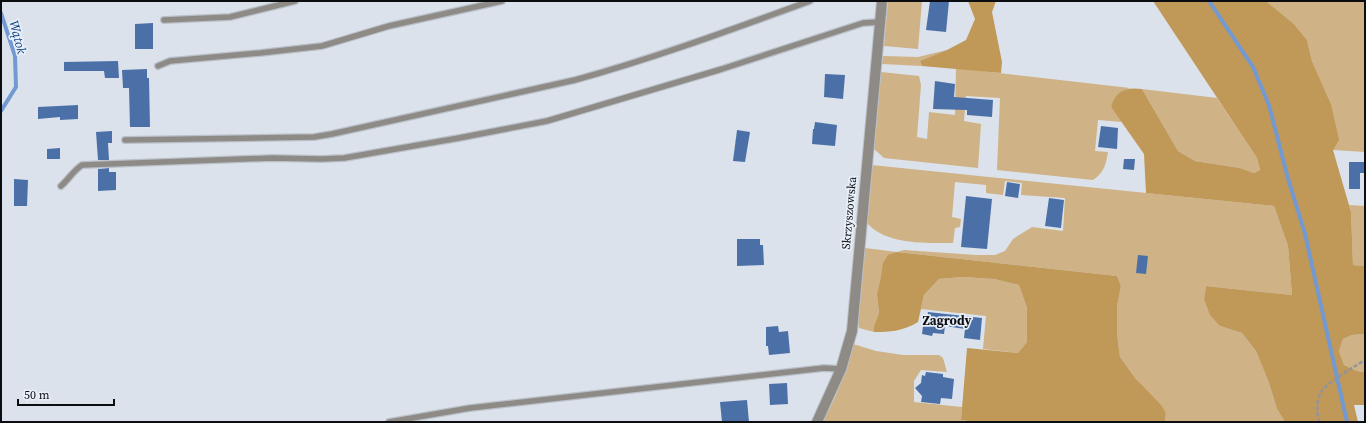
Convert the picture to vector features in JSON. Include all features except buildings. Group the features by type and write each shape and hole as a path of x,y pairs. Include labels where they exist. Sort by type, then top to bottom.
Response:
{"street":[{"name":"Skrzyszowska","path":"817,422 841,369 852,331 882,1"}],"lane":[{"path":"164,20 230,17 295,1"},
{"path":"158,66 170,61 322,46 389,26 502,1"},
{"path":"125,140 314,137 332,134 553,85 600,73 738,27 810,1"},
{"path":"61,186 69,179 74,170 82,165 272,158 344,158 540,122 722,69 863,23 880,22"},
{"path":"389,422 470,408 564,396 824,368 841,369"}],"path":[{"path":"1319,422 1317,405 1320,392 1330,383 1365,360"}],"shaded area":[{"path":"888,1 922,1 918,49 884,46"},
{"path":"968,1 996,1 992,12 1002,62 1001,73 922,66 920,61 947,50 966,40 975,19"},
{"path":"1153,1 1266,1 1294,24 1307,40 1312,61 1331,104 1339,140 1333,150 1351,212 1353,265 1365,266 1365,334 1352,335 1343,339 1339,351 1344,365 1357,371 1365,372 1365,405 1354,405 1358,422 1285,422 1277,409 1269,383 1256,351 1242,333 1220,326 1210,315 1204,299 1206,286 1292,295 1288,246 1274,206 1146,193 1144,154 1111,107 1113,101 1119,93 1126,89 1142,89 1178,151 1195,161 1240,168 1254,173 1260,170 1257,158"},
{"path":"1266,1 1365,1 1365,152 1333,150 1331,104 1312,61 1307,40 1294,24"},
{"path":"947,50 920,61 922,66 882,64 883,56 918,57"},
{"path":"956,68 1130,88 1121,92 1111,107 1122,122 1098,120 1095,151 1108,152 1105,164 1100,174 1093,180 997,170 1000,98 966,96 964,121 981,124 978,168 884,158 874,149 881,72 919,76 921,85 917,137 927,139 929,112 955,115"},
{"path":"1142,89 1217,98 1257,158 1260,170 1254,173 1240,168 1195,161 1178,151"},
{"path":"872,165 1274,206 1288,246 1292,295 1206,286 1204,299 1220,326 1242,333 1256,351 1269,383 1277,409 1285,422 1165,422 1166,413 1136,379 1120,357 1117,333 1117,307 1121,286 1117,276 897,252 904,250 995,255 1005,251 1013,239 1032,227 1063,231 1065,198 1021,195 1022,183 1005,181 1003,195 986,193 986,185 955,182 952,217 961,219 960,227 955,228 953,243 907,241 885,235 875,230 867,223"},
{"path":"1349,205 1365,206 1365,266 1353,265 1351,212"},
{"path":"865,248 897,252 877,295 879,313 874,326 874,332 859,328 857,320"},
{"path":"897,252 1117,276 1121,286 1117,307 1117,333 1120,357 1136,379 1161,405 1166,413 1165,422 976,422 961,420 967,348 1018,353 1027,342 1027,308 1019,285 994,279 963,277 939,279 924,295 918,322 897,330 874,332 874,326 879,313 877,295 883,263 888,255"},
{"path":"963,277 994,279 1019,285 1027,308 1027,342 1018,353 983,349 986,316 921,309 924,295 939,279"},
{"path":"1365,334 1365,372 1357,371 1344,365 1339,351 1343,339 1352,335"},
{"path":"853,344 876,351 903,355 939,355 943,358 947,372 921,370 914,381 914,402 962,407 961,420 976,422 823,422 836,395"}],"waterway":[{"path":"1209,1 1253,67 1269,105 1287,175 1305,234 1347,422"},
{"name":"Wątok","path":"1,13 15,56 16,87 1,111"}],"district":[{"name":"Zagrody","path":"947,320"}]}
